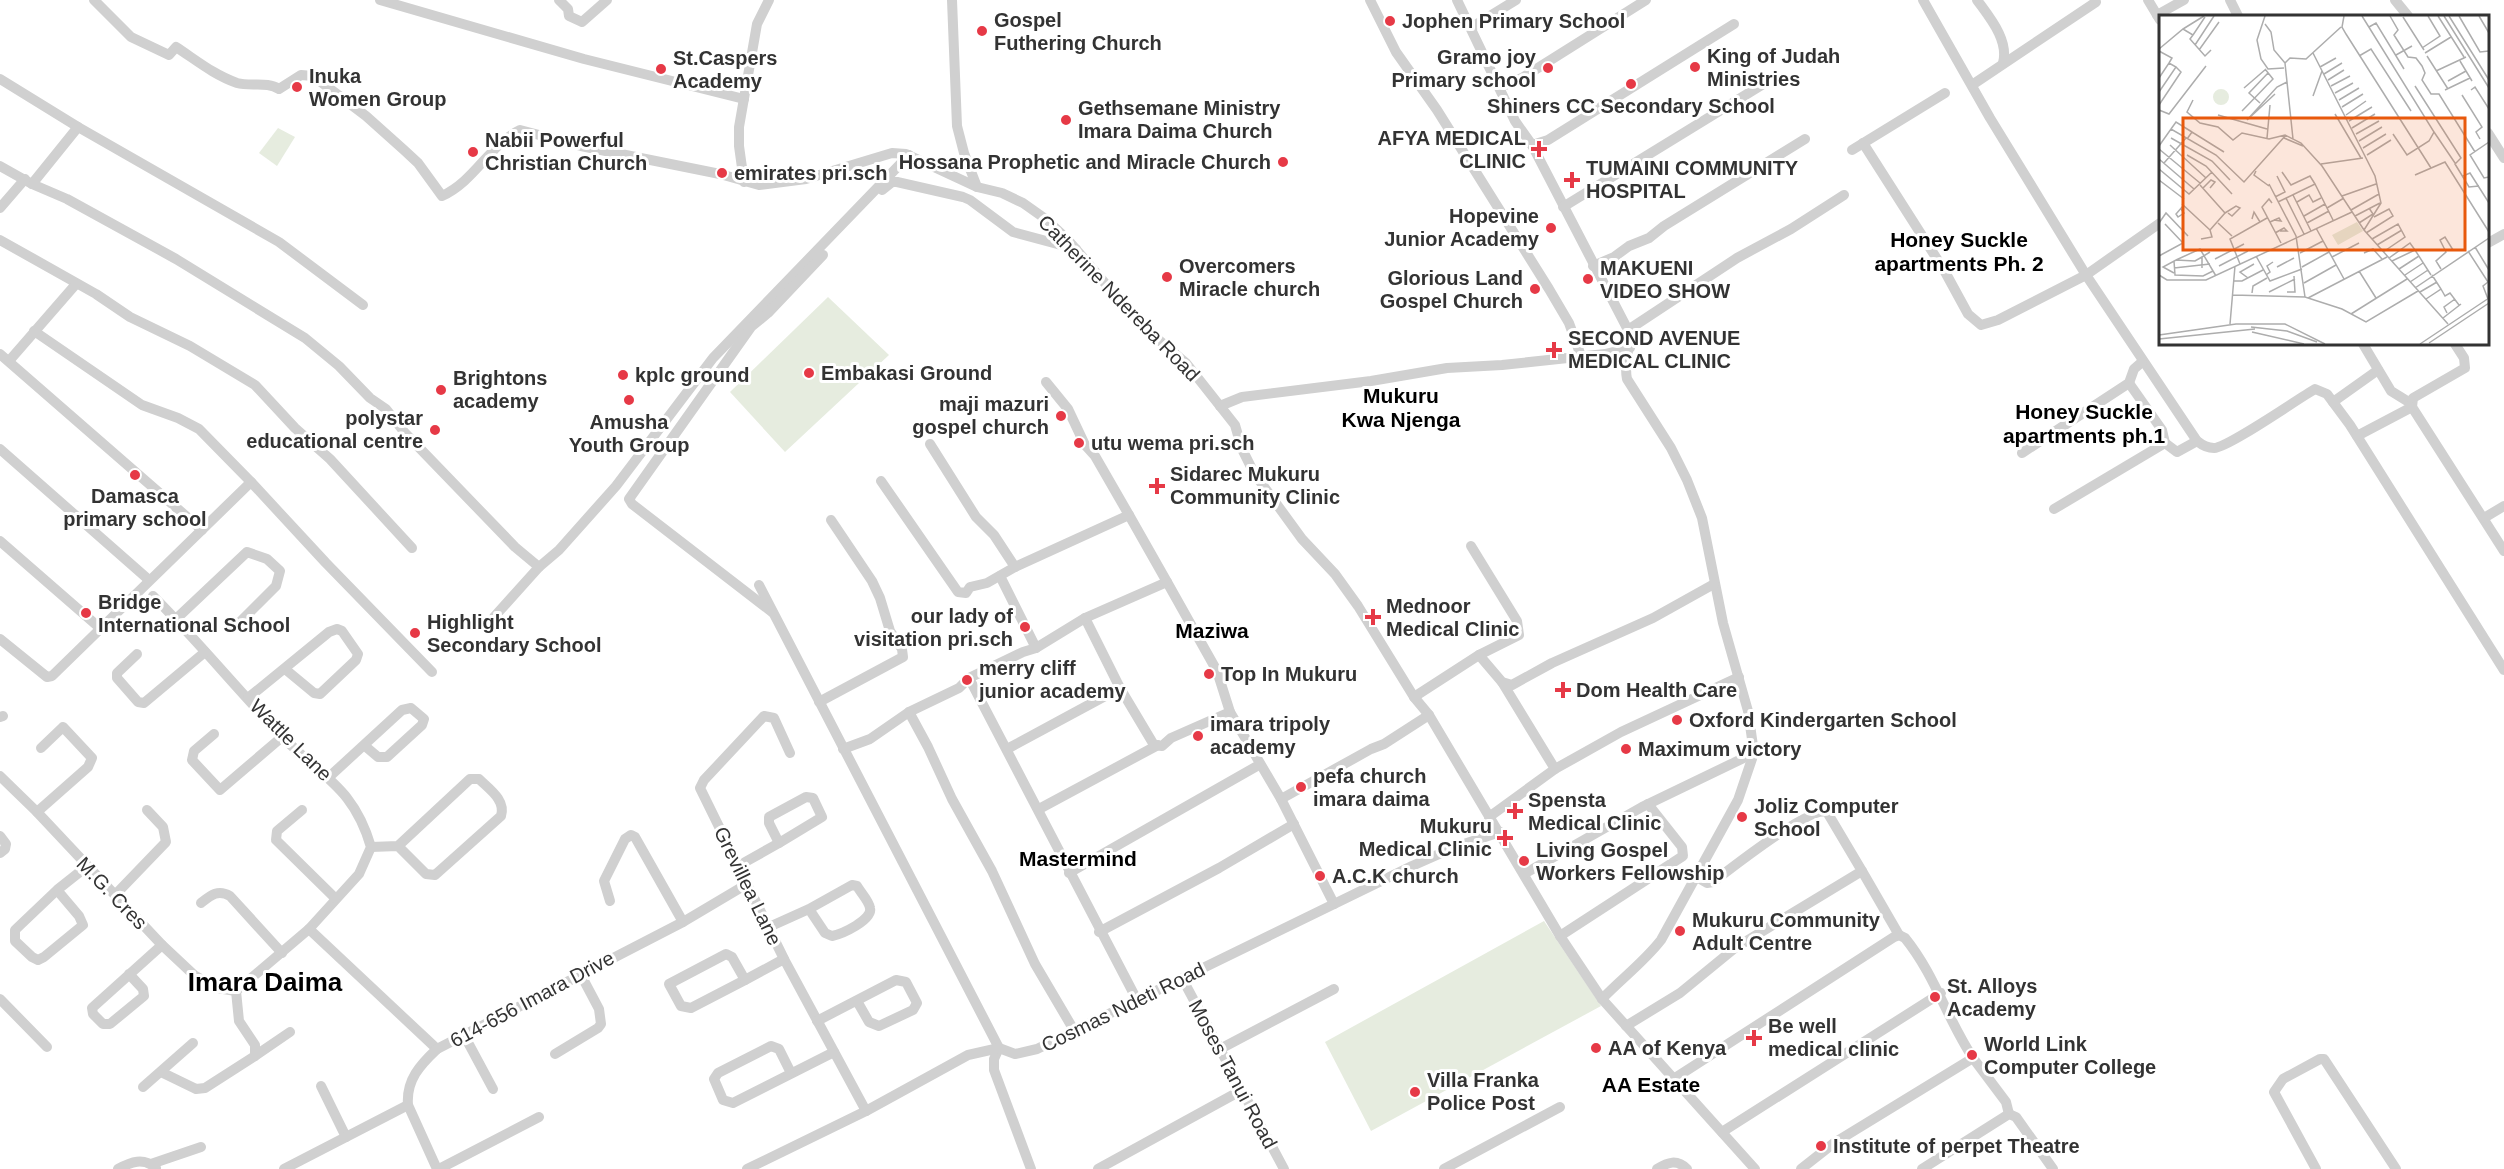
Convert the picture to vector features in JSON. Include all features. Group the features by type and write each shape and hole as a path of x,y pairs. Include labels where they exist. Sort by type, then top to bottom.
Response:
{"street":[{"path":"94,0 132,37 169,55 176,47 209,70 236,82 245,85 264,84 279,89 301,75 313,76 366,116 418,163 442,196 464,183 500,144 520,130 581,146 764,185 806,180 892,153 909,155"},
{"path":"380,0 584,59 744,99"},
{"path":"559,0 568,9 568,16 582,22 607,0"},
{"path":"744,182 739,146 744,99 757,24 769,0"},
{"path":"952,0 957,126 977,187"},
{"path":"1370,0 1396,52 1437,110 1554,297 1569,324 1581,356"},
{"path":"1458,0 1515,121 1532,145 1628,330 1630,348 1624,365 1627,379 1671,448 1702,518 1714,584 1748,711 1754,753 1738,800 1661,940 1602,999"},
{"path":"1472,27 1516,0"},
{"path":"1500,87 1522,78 1646,0"},
{"path":"1923,0 1990,118 2086,275 2142,362 2197,441 2204,446 2215,448 2238,437 2314,389 2327,394 2357,436 2504,670"},
{"path":"1977,0 2003,41 2006,53 2003,63"},
{"path":"2148,0 2159,18"},
{"path":"2163,15 2184,0"},
{"path":"2230,0 2238,15"},
{"path":"2395,0 2404,15"},
{"path":"1972,85 2096,2"},
{"path":"1532,145 1548,140 1734,24"},
{"path":"0,80 279,242 363,305"},
{"path":"1563,207 1765,83"},
{"path":"1852,150 1945,93"},
{"path":"0,208 29,182 78,127"},
{"path":"2489,136 2504,158"},
{"path":"1593,266 1649,238 1805,139"},
{"path":"1863,143 1905,207 1974,322 1986,325 1998,320 2086,275 2159,224"},
{"path":"494,617 539,567 560,550 616,486 713,358 909,155"},
{"name":"Catherine Ndereba Road","path":"909,155 977,187 1002,193 1023,203 1047,220 1077,249 1140,324 1186,363 1235,425 1242,448 1254,473 1302,539 1347,590 1414,697 1429,715 1560,936 1602,999 1755,1169"},
{"path":"0,166 67,199 176,259 305,338 333,361 369,398 386,409 405,433 515,547 539,567"},
{"path":"772,612 632,504 629,499 751,327 768,314 892,182 963,197 1013,232 1077,249"},
{"path":"1628,330 1737,258 1791,229 1844,195"},
{"path":"2489,242 2504,234"},
{"path":"0,240 96,294 130,317 190,346 255,385 295,428 330,459 412,548"},
{"path":"76,284 34,331 4,358 202,530"},
{"path":"34,331 142,405 178,418 199,429 432,672"},
{"path":"2364,345 2391,391 2412,406 2504,551"},
{"path":"2412,406 2413,398 2465,368 2464,358 2456,345"},
{"path":"1220,406 1242,397 1371,381 1447,368 1502,365 1605,354 1630,348"},
{"path":"2022,453 2129,383 2134,369 2142,362"},
{"path":"2333,402 2378,370"},
{"path":"1046,382 1068,409 1085,445 1095,456 1217,671 1230,712 1281,799 1334,904"},
{"path":"2129,383 2162,430 2165,443 2177,452 2197,441"},
{"path":"2357,436 2412,406"},
{"path":"2054,509 2165,443"},
{"path":"930,444 975,517 986,524 1015,567"},
{"path":"0,449 149,580"},
{"path":"881,481 958,592 966,593 970,586 987,583 1015,567 1129,515"},
{"path":"0,639 38,671 50,677 251,482"},
{"path":"2484,518 2504,506"},
{"path":"819,702 903,657 902,649 890,631 875,586 831,520"},
{"path":"0,541 101,629"},
{"path":"1414,697 1479,655 1519,635 1517,621 1472,546"},
{"path":"176,619 247,552 267,559 280,571 276,586 239,623"},
{"path":"1000,576 1036,648"},
{"path":"843,749 870,739 909,712 959,688 969,678 1036,648 1085,618 1167,582"},
{"path":"1502,682 1512,685 1552,663 1653,618 1702,593 1714,584"},
{"path":"759,585 999,1048 994,1059 994,1070 1031,1169"},
{"name":"Wattle Lane","path":"153,596 282,737 329,777 351,801 365,824 371,847"},
{"path":"1085,618 1120,688 1154,745 1162,746 1171,738 1230,712"},
{"path":"248,698 334,630 342,631 358,654 356,660 320,694 314,693 285,669"},
{"path":"136,654 117,673 117,678 138,702 144,703 206,652"},
{"path":"1479,655 1502,682 1555,769"},
{"path":"1489,817 1555,769 1622,732 1739,677"},
{"path":"969,678 1039,809 1099,932 1137,1000"},
{"path":"1007,749 1120,688"},
{"path":"329,777 405,708 414,710 424,719 422,725 387,758 378,757 365,746"},
{"path":"909,712 952,799 992,871 1035,963 1075,1032"},
{"path":"1281,799 1384,744 1429,715"},
{"name":"Grevillea Lane","path":"790,753 774,718 764,716 701,784 701,792 784,959 866,1111"},
{"path":"37,812 88,767 92,758 63,728 41,748"},
{"path":"214,734 194,752 192,760 220,790 282,737"},
{"path":"1039,809 1158,745"},
{"path":"1524,874 1648,804 1754,753"},
{"path":"1069,873 1259,765"},
{"name":"M.G. Cres","path":"1,778 37,812 86,867 162,945 201,981 223,990 236,991"},
{"path":"255,1056 255,1045 239,1022 236,991 309,930 335,898 359,874 371,847 398,846 473,778 479,778 501,801 503,810 501,816 435,875 426,874 398,846"},
{"path":"738,866 779,843 820,820 821,812 813,798 806,797 769,817 769,823 779,843"},
{"path":"1560,936 1683,856 1682,847 1648,804"},
{"path":"115,895 166,842 163,827 147,810"},
{"path":"302,810 277,831 276,840 335,898"},
{"path":"1695,876 1707,883 1713,882 1753,851 1812,814 1823,810 1827,812 1899,935 1911,944 1941,993 1956,1033 2006,1101 2009,1114"},
{"path":"1099,932 1219,868 1294,824"},
{"name":"Cosmas Ndeti Road","path":"747,1169 866,1111 954,1060 980,1051 999,1048 1016,1054 1027,1053 1075,1032 1412,866 1455,847 1500,832"},
{"path":"0,836 6,844 5,849 0,853"},
{"path":"608,897 604,880 625,839 627,836 633,836 683,922"},
{"path":"57,890 82,919 82,927 38,960 15,942 15,930 57,890 86,867"},
{"path":"1626,1026 1680,993 1735,948 1862,871"},
{"name":"614-656 Imara Drive","path":"408,1105 408,1094 416,1071 437,1048 683,922 747,884"},
{"path":"769,927 809,909 852,885 857,886 870,906 870,912 867,918 832,936 825,933 809,909"},
{"path":"201,903 215,893 225,893 230,896 282,953"},
{"path":"309,930 437,1048"},
{"path":"1675,1078 1899,935"},
{"path":"129,974 142,989 144,996 108,1025 103,1024 93,1014 92,1008 129,974 162,945"},
{"path":"745,980 732,957 726,954 675,979 669,987 681,1006 687,1009 745,980 784,959"},
{"path":"555,1054 601,1024 599,1009 581,975"},
{"name":"Moses Tanui Road","path":"1182,978 1284,1169"},
{"path":"817,1021 900,979 906,982 917,1003 913,1010 879,1026 869,1022 857,1001"},
{"path":"1220,1049 1334,989"},
{"path":"1722,1132 1941,993"},
{"path":"0,999 47,1047"},
{"path":"161,1072 196,1089 205,1088 290,1032"},
{"path":"464,1035 493,1089"},
{"path":"143,1088 194,1043"},
{"path":"791,1073 779,1049 771,1046 718,1073 714,1079 723,1100 733,1103 834,1052"},
{"path":"1801,1169 1834,1143 1973,1058"},
{"path":"2316,1169 2274,1092 2283,1079 2320,1059 2324,1059 2396,1169"},
{"path":"321,1086 346,1137"},
{"path":"1098,1169 1242,1090"},
{"path":"284,1169 408,1105 438,1169 539,1117"},
{"path":"1444,1169 1560,1107"},
{"path":"1922,1169 2009,1114"},
{"path":"2009,1114 2016,1117 2053,1169"},
{"path":"117,1169 138,1161 154,1166 201,1147"},
{"path":"1656,1169 1675,1162 1687,1169"}],"shaded area":[{"path":"278,128 295,137 277,166 259,153"},
{"name":"Embakasi Ground","path":"828,297 889,355 785,452 730,392"},
{"path":"1544,921 1601,1006 1371,1131 1325,1042"}],"place":[{"name":"Jophen Primary School","path":"1390,21"},
{"name":"Gospel Futhering Church","path":"982,31"},
{"name":"King of Judah Ministries","path":"1695,67"},
{"name":"Gramo joy Primary school","path":"1548,68"},
{"name":"St.Caspers Academy","path":"661,69"},
{"name":"Shiners CC Secondary School","path":"1631,84"},
{"name":"Inuka Women Group","path":"297,87"},
{"name":"Gethsemane Ministry Imara Daima Church","path":"1066,120"},
{"name":"AFYA MEDICAL CLINIC","path":"1539,149"},
{"name":"Nabii Powerful Christian Church","path":"473,152"},
{"name":"Hossana Prophetic and Miracle Church","path":"1283,162"},
{"name":"emirates pri.sch","path":"722,173"},
{"name":"TUMAINI COMMUNITY HOSPITAL","path":"1572,180"},
{"name":"Hopevine Junior Academy","path":"1551,228"},
{"name":"Overcomers Miracle church","path":"1167,277"},
{"name":"MAKUENI VIDEO SHOW","path":"1588,279"},
{"name":"Glorious Land Gospel Church","path":"1535,289"},
{"name":"SECOND AVENUE MEDICAL CLINIC","path":"1554,350"},
{"name":"Embakasi Ground","path":"809,373"},
{"name":"kplc ground","path":"623,375"},
{"name":"Brightons academy","path":"441,390"},
{"name":"Amusha Youth Group","path":"629,400"},
{"name":"maji mazuri gospel church","path":"1061,416"},
{"name":"polystar educational centre","path":"435,430"},
{"name":"utu wema pri.sch","path":"1079,443"},
{"name":"Damasca primary school","path":"135,475"},
{"name":"Sidarec Mukuru Community Clinic","path":"1157,486"},
{"name":"Bridge International School","path":"86,613"},
{"name":"Mednoor Medical Clinic","path":"1373,617"},
{"name":"our lady of visitation pri.sch","path":"1025,627"},
{"name":"Highlight Secondary School","path":"415,633"},
{"name":"Top In Mukuru","path":"1209,674"},
{"name":"merry cliff junior academy","path":"967,680"},
{"name":"Dom Health Care","path":"1563,690"},
{"name":"Oxford Kindergarten School","path":"1677,720"},
{"name":"imara tripoly academy","path":"1198,736"},
{"name":"Maximum victory","path":"1626,749"},
{"name":"pefa church imara daima","path":"1301,787"},
{"name":"Spensta Medical Clinic","path":"1515,811"},
{"name":"Joliz Computer School","path":"1742,817"},
{"name":"Mukuru Medical Clinic","path":"1505,838"},
{"name":"Living Gospel Workers Fellowship","path":"1524,861"},
{"name":"A.C.K church","path":"1320,876"},
{"name":"Mukuru Community Adult Centre","path":"1680,931"},
{"name":"St. Alloys Academy","path":"1935,997"},
{"name":"Be well medical clinic","path":"1754,1038"},
{"name":"AA of Kenya","path":"1596,1048"},
{"name":"World Link Computer College","path":"1972,1055"},
{"name":"Villa Franka Police Post","path":"1415,1092"},
{"name":"Institute of perpet Theatre","path":"1821,1146"}],"district":[{"name":"Honey Suckle apartments Ph. 2","path":"1959,251"},
{"name":"Mukuru Kwa Njenga","path":"1401,407"},
{"name":"Honey Suckle apartments ph.1","path":"2084,423"},
{"name":"Maziwa","path":"1212,630"},
{"name":"Mastermind","path":"1078,858"},
{"name":"Imara Daima","path":"265,982"},
{"name":"AA Estate","path":"1651,1084"}]}
